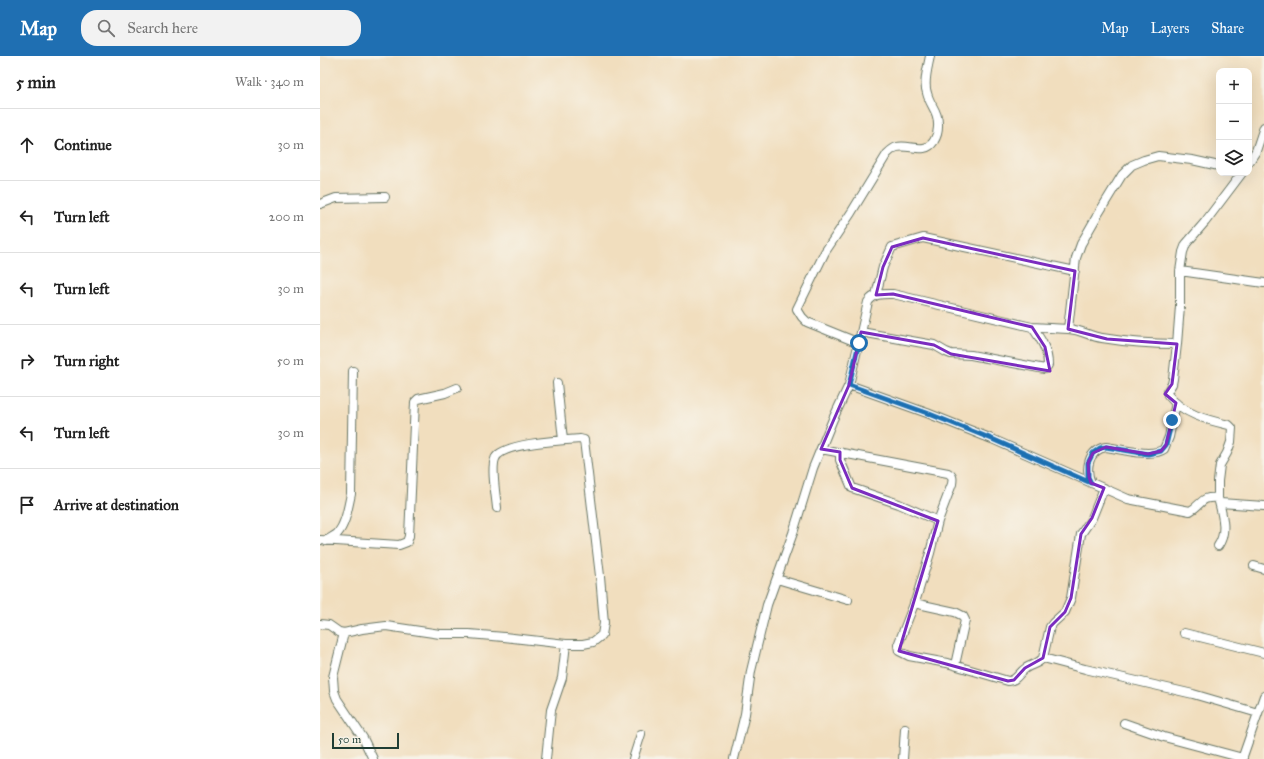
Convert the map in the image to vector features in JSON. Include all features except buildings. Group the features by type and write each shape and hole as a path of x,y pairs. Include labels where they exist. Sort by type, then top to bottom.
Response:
{"street":[{"path":"859,343 808,322 802,317 797,309 825,252 852,213 886,154 898,147 922,149 931,146 938,135 939,120 937,113 929,100 925,87 930,56"},
{"path":"1252,157 1263,132"},
{"path":"1068,329 1076,258 1081,244 1122,175 1132,165 1158,156 1192,160 1216,165"},
{"path":"1218,546 1224,535 1219,501 1218,481 1220,465 1229,447 1232,428 1229,425 1202,419 1187,412 1169,397 1167,392 1172,384 1177,344 1180,306 1180,271 1183,252 1186,244 1205,222 1240,176"},
{"path":"320,204 336,198 385,197"},
{"path":"734,759 745,714 751,671 767,605 793,533 813,468 849,385 868,302 876,295 882,267 892,248 923,238 1075,271"},
{"path":"1180,271 1264,283"},
{"path":"876,295 893,294 1032,327 1082,331 1107,339 1177,344"},
{"path":"861,332 934,345 951,354 971,355 1044,369 1048,365 1045,347 1032,327"},
{"path":"323,541 336,534 342,526 350,494 353,371"},
{"path":"557,383 563,440"},
{"path":"849,385 927,413 992,439 1128,499 1190,511 1196,508 1205,498 1209,497 1219,501 1264,506"},
{"path":"323,541 399,545 407,542 409,536 415,402 457,388"},
{"path":"1091,483 1088,477 1088,463 1093,453 1100,448 1106,447 1148,454 1157,453 1164,449 1176,403"},
{"path":"320,624 329,626 339,632 344,633 386,626 440,634 497,636 566,644 583,644 593,642 602,635 604,623 585,442 580,439 563,440 513,447 499,452 496,456 494,464 497,508"},
{"path":"821,449 917,466 948,473 953,477 952,484 938,521 930,553 914,603 898,645 899,651 908,656 955,665 1011,681 1016,678 1025,668 1040,662 1043,658 1050,627 1065,612 1071,598 1080,534 1092,518 1104,488"},
{"path":"840,452 840,460 852,488 899,504 938,521"},
{"path":"1254,566 1264,569"},
{"path":"776,580 848,600"},
{"path":"914,603 955,612 963,616 965,620 955,665"},
{"path":"344,633 333,677 334,691 337,700 363,738 372,759"},
{"path":"1184,633 1264,653"},
{"path":"546,759 551,710 562,678 566,644"},
{"path":"1043,658 1193,694 1258,713"},
{"path":"1124,723 1164,737 1242,759 1264,696"},
{"path":"903,759 905,729"},
{"path":"633,759 641,734"}],"highlighted area":[{"path":"923,238 1075,271 1068,329 1107,339 1177,344 1172,384 1165,394 1176,403 1166,445 1161,451 1148,454 1106,447 1093,453 1088,463 1089,477 1091,483 1104,488 1092,518 1081,534 1071,598 1065,612 1050,627 1043,658 1025,668 1014,680 1008,681 899,651 938,521 852,488 840,460 840,452 821,449 849,385 861,332 934,345 951,354 1050,371 1045,347 1032,327 893,294 876,295 883,267 892,247"}],"route":[{"path":"859,343 849,385 927,413 992,439 1091,483 1088,477 1088,463 1096,450 1106,447 1148,454 1157,453 1164,449 1166,445 1172,420"}]}
